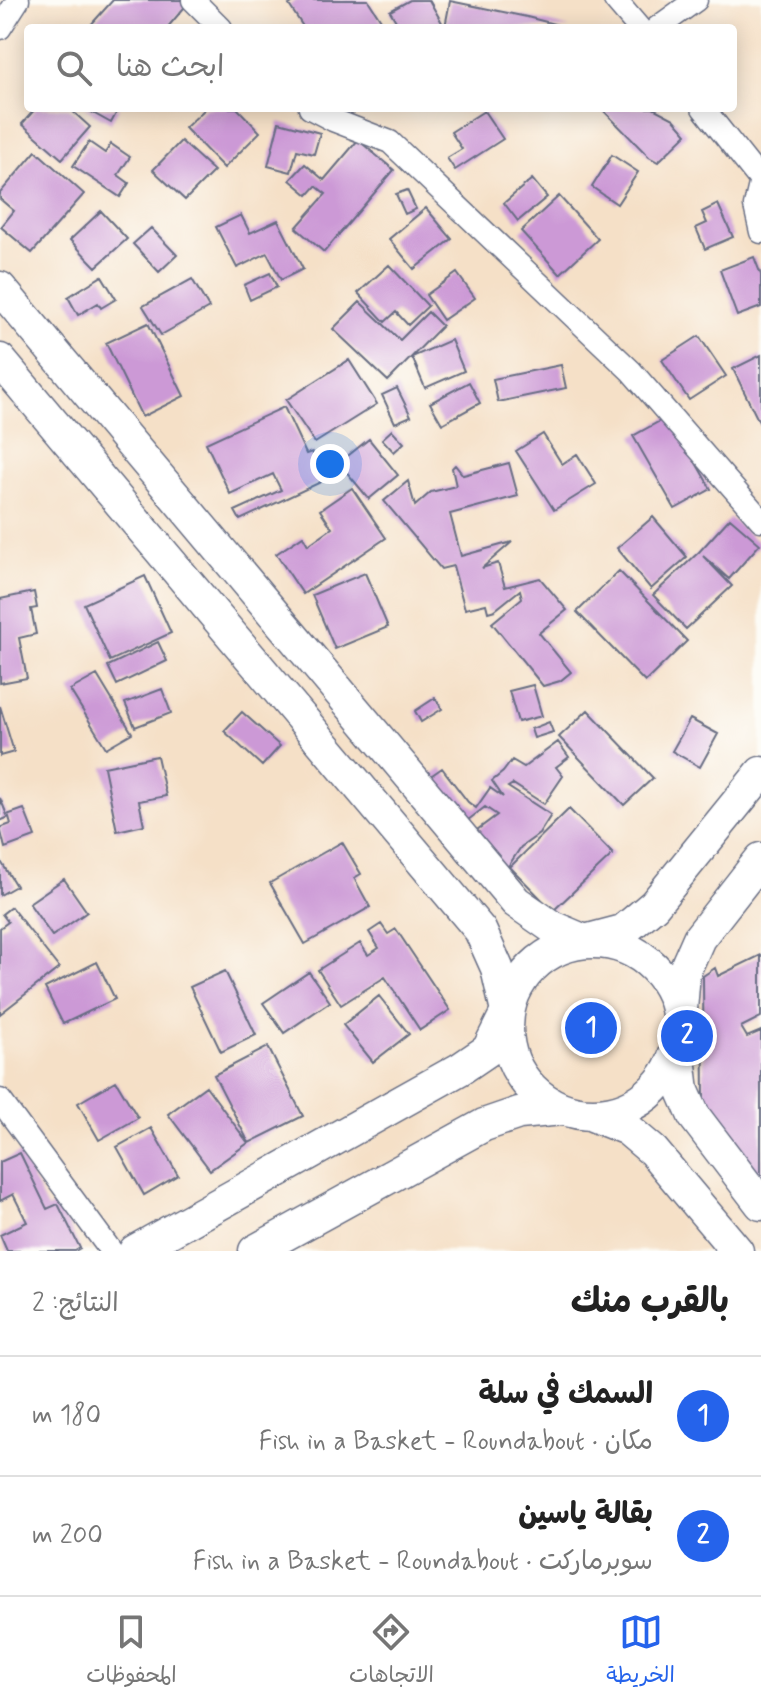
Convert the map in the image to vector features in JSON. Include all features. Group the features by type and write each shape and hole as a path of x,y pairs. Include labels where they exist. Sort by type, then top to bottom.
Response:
{"street":[{"path":"0,28 18,0"},
{"path":"193,0 217,24"},
{"path":"615,0 636,24"},
{"path":"663,24 696,0"},
{"path":"318,112 390,142 631,371 761,520"},
{"path":"706,112 761,180 755,206 761,232"},
{"path":"0,288 516,902 552,927 585,941 613,943 638,953 660,971 674,995 683,1091 694,1116 761,1204"},
{"path":"0,360 480,930 497,968 507,1012 507,1042 517,1070 536,1093 577,1112 627,1129 653,1151 737,1251"},
{"path":"135,1251 460,1069 488,1050 516,986 534,963 558,948 623,931 654,905 761,773"},
{"path":"255,1251 484,1125 519,1113 621,1110 646,1096 666,1076 679,1035 684,972 699,938 761,859"},
{"path":"0,1100 111,1251"}],"building":[{"path":"113,0 189,2 170,24 92,24"},
{"path":"297,0 368,0 383,24 301,24 289,5"},
{"path":"410,0 429,0 443,24 398,24 390,11"},
{"path":"450,1 554,24 446,24"},
{"path":"32,112 73,112 90,127 62,159 22,124"},
{"path":"91,112 117,112 111,123"},
{"path":"202,112 241,112 260,132 224,168 185,128"},
{"path":"485,112 503,139 455,170 447,158 462,149 451,132"},
{"path":"605,112 661,112 674,119 687,134 658,162 649,157"},
{"path":"279,122 320,133 314,154 297,150 291,172 268,166"},
{"path":"358,140 394,170 324,252 296,228 326,194 316,186 308,195 290,180 305,164 324,180"},
{"path":"181,141 214,171 185,200 153,170"},
{"path":"89,142 105,153 111,144 130,157 118,175 129,183 120,197 73,166"},
{"path":"36,151 84,194 32,253 1,227 14,211 0,199 0,193"},
{"path":"612,155 638,172 617,204 592,187"},
{"path":"532,179 547,197 518,221 504,203"},
{"path":"407,190 416,209 405,214 396,194"},
{"path":"559,196 598,239 560,274 521,231"},
{"path":"718,204 733,237 705,249 696,228 707,223 702,212"},
{"path":"426,208 452,239 414,269 389,239"},
{"path":"101,211 127,239 96,267 70,240"},
{"path":"241,215 250,233 278,220 303,269 281,280 267,253 237,268 216,227"},
{"path":"151,228 177,255 159,272 133,244"},
{"path":"754,257 761,275 761,307 737,316 720,270"},
{"path":"389,265 428,306 408,325 396,312 385,322 358,293"},
{"path":"270,273 277,287 250,300 244,285"},
{"path":"457,273 475,298 443,320 426,295"},
{"path":"102,276 116,299 101,308 98,303 78,315 68,297"},
{"path":"192,279 209,308 161,335 143,306"},
{"path":"360,302 400,340 428,312 442,326 388,381 333,329"},
{"path":"148,323 184,396 142,417 106,343"},
{"path":"699,336 726,376 689,400 662,360"},
{"path":"451,340 464,371 425,388 412,357"},
{"path":"761,355 761,426 733,369"},
{"path":"349,360 377,404 315,443 286,400"},
{"path":"561,365 566,388 498,402 493,379"},
{"path":"469,382 480,403 442,424 430,403"},
{"path":"397,388 411,416 395,423 382,395"},
{"path":"284,407 306,454 312,452 325,480 240,520 235,511 281,490 273,474 230,494 206,443"},
{"path":"669,416 711,489 675,509 633,436"},
{"path":"392,430 404,443 394,452 382,439"},
{"path":"543,434 562,464 577,454 596,484 554,510 516,451"},
{"path":"369,439 398,475 369,499 339,463"},
{"path":"509,463 518,496 450,514 461,556 512,542 482,568 498,563 505,587 540,578 567,610 539,633 571,672 560,681 543,686 492,623 522,598 520,590 495,610 488,612 486,604 465,609 453,566 441,569 384,501 408,481 415,506 431,492 456,486 452,468 455,465 463,475"},
{"path":"352,488 386,538 303,594 276,554 303,536 308,545 332,528 320,510"},
{"path":"653,517 687,557 651,589 617,548"},
{"path":"730,518 760,544 729,579 703,556 732,586 686,629 653,595"},
{"path":"619,571 687,641 645,682 577,612"},
{"path":"365,573 388,627 335,649 312,595"},
{"path":"145,576 171,633 110,661 84,604"},
{"path":"34,592 37,608 31,609 36,634 19,638 27,678 0,683 0,599"},
{"path":"158,642 167,661 117,685 108,666"},
{"path":"97,675 132,733 106,748 70,690"},
{"path":"533,685 542,716 518,722 509,691"},
{"path":"162,689 171,713 135,727 125,703"},
{"path":"435,698 442,709 421,722 415,711"},
{"path":"0,706 14,752 0,756"},
{"path":"588,710 653,778 624,805 559,737"},
{"path":"242,712 280,746 262,766 224,731"},
{"path":"690,719 718,734 700,767 672,751"},
{"path":"549,722 553,732 534,738 531,729"},
{"path":"558,742 569,757 556,767 563,776 544,804 513,784 508,787 551,815 539,834 521,847 505,871 473,833 497,815 485,807 463,824 425,780 442,768 476,808 490,788 503,797 492,781 512,760 524,767"},
{"path":"157,756 166,796 139,801 144,825 117,831 104,767"},
{"path":"0,798 7,815 24,809 35,837 5,848 0,828 11,824 9,817 0,821"},
{"path":"569,809 613,854 553,911 510,867"},
{"path":"342,842 361,874 354,878 370,907 305,944 270,883"},
{"path":"0,860 16,886 0,895"},
{"path":"64,879 87,912 52,936 29,903"},
{"path":"11,907 59,968 0,1014 0,928 8,922 2,914"},
{"path":"381,924 388,934 396,929 450,1010 420,1030 385,977 341,1005 318,970 360,943 368,955 379,948 369,932"},
{"path":"761,955 761,1017 741,1027 747,1037 761,1031 761,1187 704,1105 703,976 715,968 718,976"},
{"path":"97,962 115,999 63,1024 45,988"},
{"path":"225,971 256,1035 221,1052 190,987"},
{"path":"309,972 330,1002 284,1033 263,1003"},
{"path":"379,996 409,1034 373,1062 343,1025"},
{"path":"268,1047 303,1116 249,1143 214,1075"},
{"path":"116,1081 138,1118 99,1140 78,1103"},
{"path":"206,1086 248,1143 210,1170 168,1114"},
{"path":"151,1128 178,1175 144,1195 117,1147"},
{"path":"20,1153 47,1209 58,1204 80,1248 75,1251 7,1251 0,1235 27,1222 13,1194 0,1201 0,1162"}],"place":[{"name":"السمك في سلة","path":"591,1028"},
{"name":"بقالة ياسين","path":"687,1036"}]}
